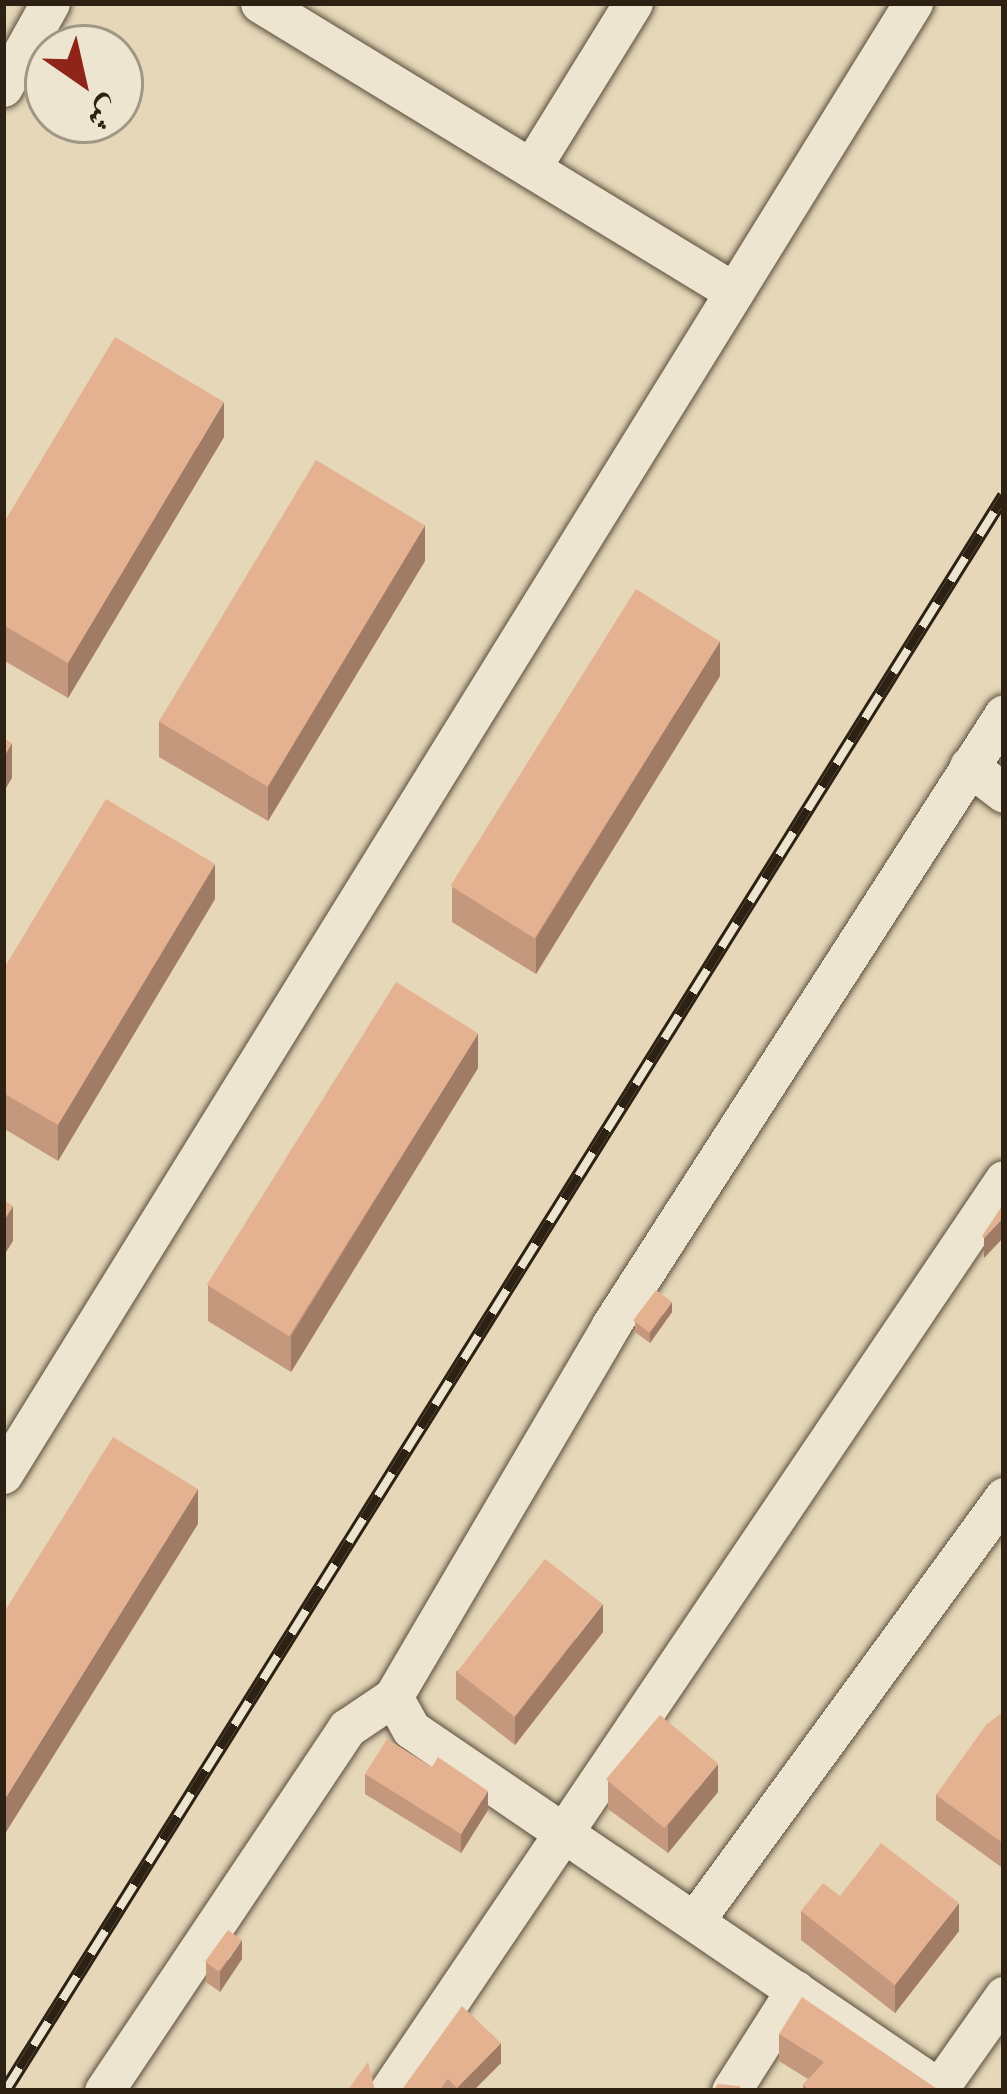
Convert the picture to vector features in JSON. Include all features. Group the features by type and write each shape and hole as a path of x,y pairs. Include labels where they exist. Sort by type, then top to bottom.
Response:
{"street":[{"path":"3,87 50,3"},
{"path":"260,3 734,292"},
{"path":"531,168 633,3"},
{"path":"3,1474 913,3"},
{"path":"104,2091 347,1728 393,1697 610,1325 1004,714"},
{"path":"969,766 1004,793"},
{"path":"389,2091 569,1836 1004,1180"},
{"path":"694,1920 1004,1497"},
{"path":"393,1697 411,1730 941,2090 1004,1996"},
{"path":"731,2091 795,1990"}],"building":[{"path":"115,337 224,402 68,663 3,625 3,524"},
{"path":"316,460 425,525 268,787 159,721"},
{"path":"636,589 720,641 534,938 451,886"},
{"path":"106,799 215,864 58,1125 3,1093 3,970"},
{"path":"396,982 478,1033 289,1336 207,1285"},
{"path":"3,1200 13,1206 3,1222"},
{"path":"1004,1203 1004,1217 984,1238 982,1236"},
{"path":"656,1290 672,1302 649,1332 633,1320"},
{"path":"113,1437 198,1489 3,1802 3,1614"},
{"path":"545,1559 603,1604 514,1717 457,1672"},
{"path":"1004,1711 1004,1844 936,1795 986,1725"},
{"path":"660,1715 718,1764 664,1828 606,1779"},
{"path":"387,1739 432,1767 438,1757 488,1791 461,1834 365,1774"},
{"path":"881,1843 959,1903 895,1985 801,1911 823,1883 840,1896"},
{"path":"228,1930 242,1940 219,1972 205,1962"},
{"path":"802,1997 940,2091 810,2091 803,2085 824,2062 779,2034"},
{"path":"462,2006 501,2043 457,2088 448,2079 439,2091 401,2091"},
{"path":"368,2062 375,2090 383,2091 347,2091"},
{"path":"718,2084 739,2086 744,2091 713,2091"}],"railway":[{"path":"5,2091 1004,496"}]}
